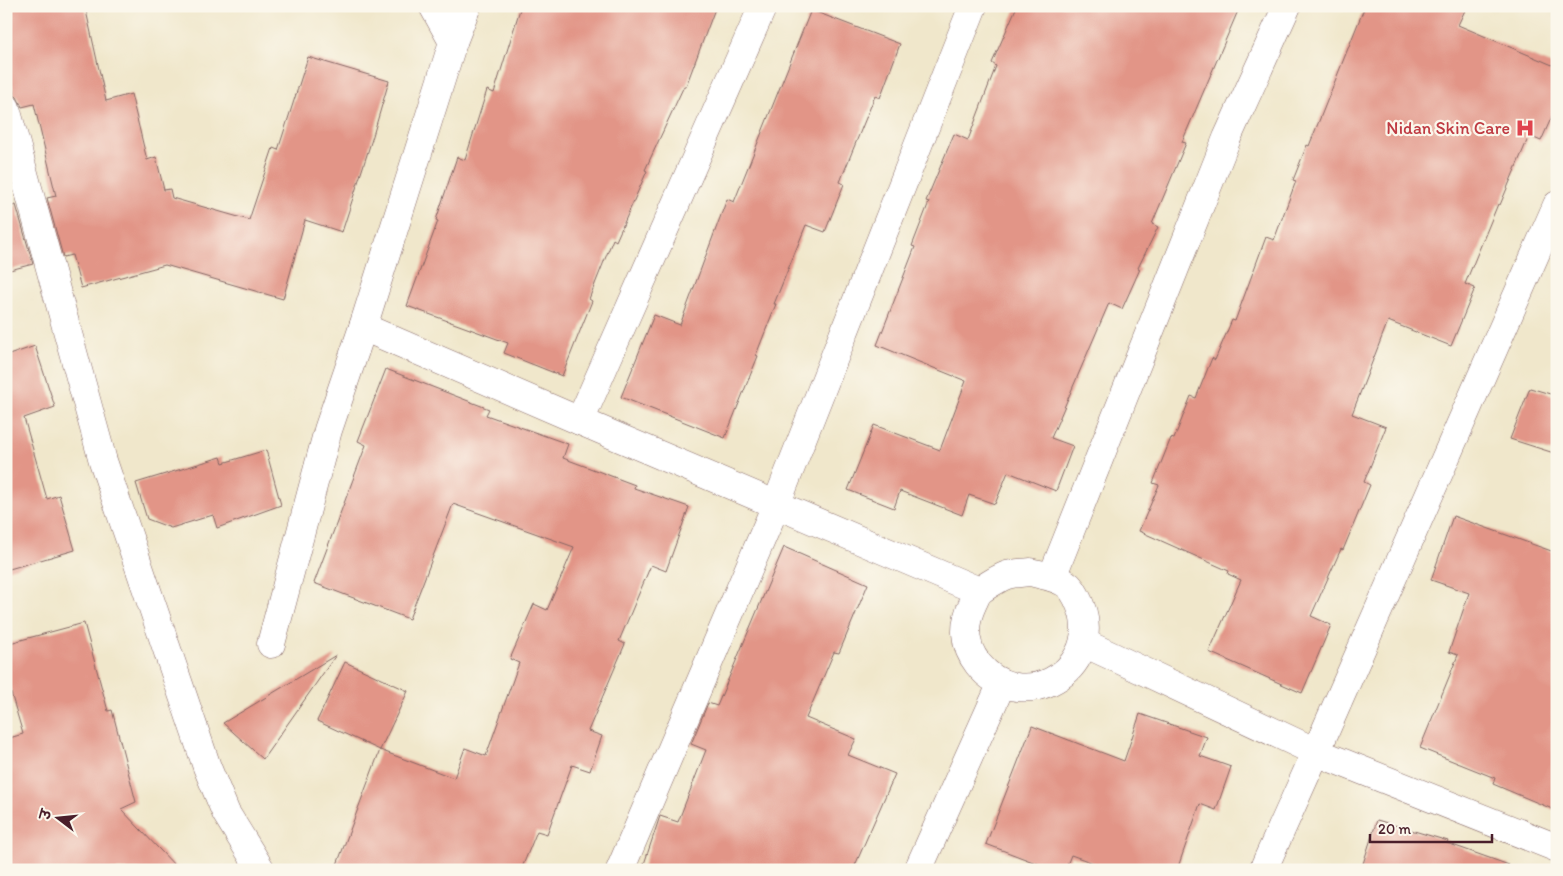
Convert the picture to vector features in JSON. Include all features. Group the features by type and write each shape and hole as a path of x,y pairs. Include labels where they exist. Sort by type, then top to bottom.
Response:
{"street":[{"path":"433,6 453,42"},
{"path":"271,644 328,430 364,327 453,42 467,6"},
{"path":"580,421 763,6"},
{"path":"620,870 776,505 973,6"},
{"path":"1052,577 1227,138 1287,6"},
{"path":"6,108 103,461 207,767 226,813 261,870"},
{"path":"1263,870 1557,205"},
{"path":"364,327 979,591"},
{"path":"1030,572 1052,577 1069,586 1080,603 1085,623 1084,643 1075,662 1060,676 1042,686 1022,688 1002,683 985,672 972,656 966,637 967,616 979,591 1006,575 1030,572"},
{"path":"1084,643 1316,752 1557,848"},
{"path":"918,870 1002,683"}],"building":[{"path":"6,6 85,6 106,101 131,94 147,160 156,157 164,190 170,189 172,198 249,220 273,148 278,150 308,57 389,81 342,232 305,220 283,299 165,265 81,288 72,255 63,257 47,198 56,196 34,104 22,107 14,95 6,61"},
{"path":"521,6 716,6 686,86 684,86 645,170 647,171 616,241 613,239 589,299 592,301 562,376 504,353 508,343 407,306 438,221 436,220 457,157 465,160 487,90 494,93"},
{"path":"1017,6 1240,6 1182,142 1186,143 1152,224 1158,227 1138,268 1140,269 1122,309 1109,303 1051,438 1073,446 1056,491 1008,472 995,504 969,495 962,515 900,491 894,508 848,490 874,425 940,450 966,381 877,345 915,247 912,246 929,202 926,201 954,134 968,140 996,66 992,63"},
{"path":"1365,6 1467,6 1458,25 1557,67 1557,105 1541,141 1529,136 1500,205 1498,204 1465,284 1475,288 1451,346 1388,321 1352,414 1386,427 1364,482 1370,485 1343,550 1341,549 1311,616 1331,625 1302,693 1209,652 1241,580 1228,574 1229,571 1139,531 1159,485 1153,483 1171,438 1174,439 1191,396 1196,398 1212,358 1215,360 1232,320 1235,321 1266,237 1274,240 1296,181 1293,180 1307,145 1309,146"},
{"path":"811,10 900,44 880,98 875,96 840,182 844,184 825,232 806,225 774,304 776,304 756,355 758,356 725,438 621,397 654,315 680,325 727,199 734,202"},
{"path":"16,205 33,264 6,271 6,208"},
{"path":"35,346 55,407 24,418 47,499 59,495 75,550 6,570 6,356"},
{"path":"386,369 489,409 486,415 568,444 563,458 635,485 634,488 689,507 666,571 651,565 619,641 625,644 588,731 602,736 590,771 572,765 547,834 537,831 521,870 335,870 380,750 454,778 465,748 486,756 519,663 510,659 534,604 547,610 574,547 453,504 409,619 314,583 366,445 358,441"},
{"path":"1530,388 1557,396 1557,454 1510,439"},
{"path":"266,450 281,505 217,528 213,515 171,528 147,519 136,483 221,457 223,463"},
{"path":"1453,516 1557,553 1557,811 1493,784 1495,778 1420,748 1458,655 1449,652 1469,593 1431,580"},
{"path":"784,547 868,584 839,653 834,652 806,718 856,739 848,755 895,774 853,870 642,870 660,816 678,822 706,750 691,744 708,703 717,706"},
{"path":"84,623 108,711 112,710 136,802 121,809 179,870 6,870 6,739 23,734 6,676 6,644"},
{"path":"336,655 263,759 223,723 243,711"},
{"path":"345,662 408,691 380,750 317,721"},
{"path":"1140,714 1207,737 1200,756 1231,767 1216,810 1200,804 1177,870 1113,870 1071,855 1065,870 1054,870 986,844 1032,726 1124,761"},
{"path":"1377,820 1448,841 1447,843 1509,865 1508,870 1361,870"}],"place":[{"name":"Nidan Skin Care","path":"1525,128"}]}
